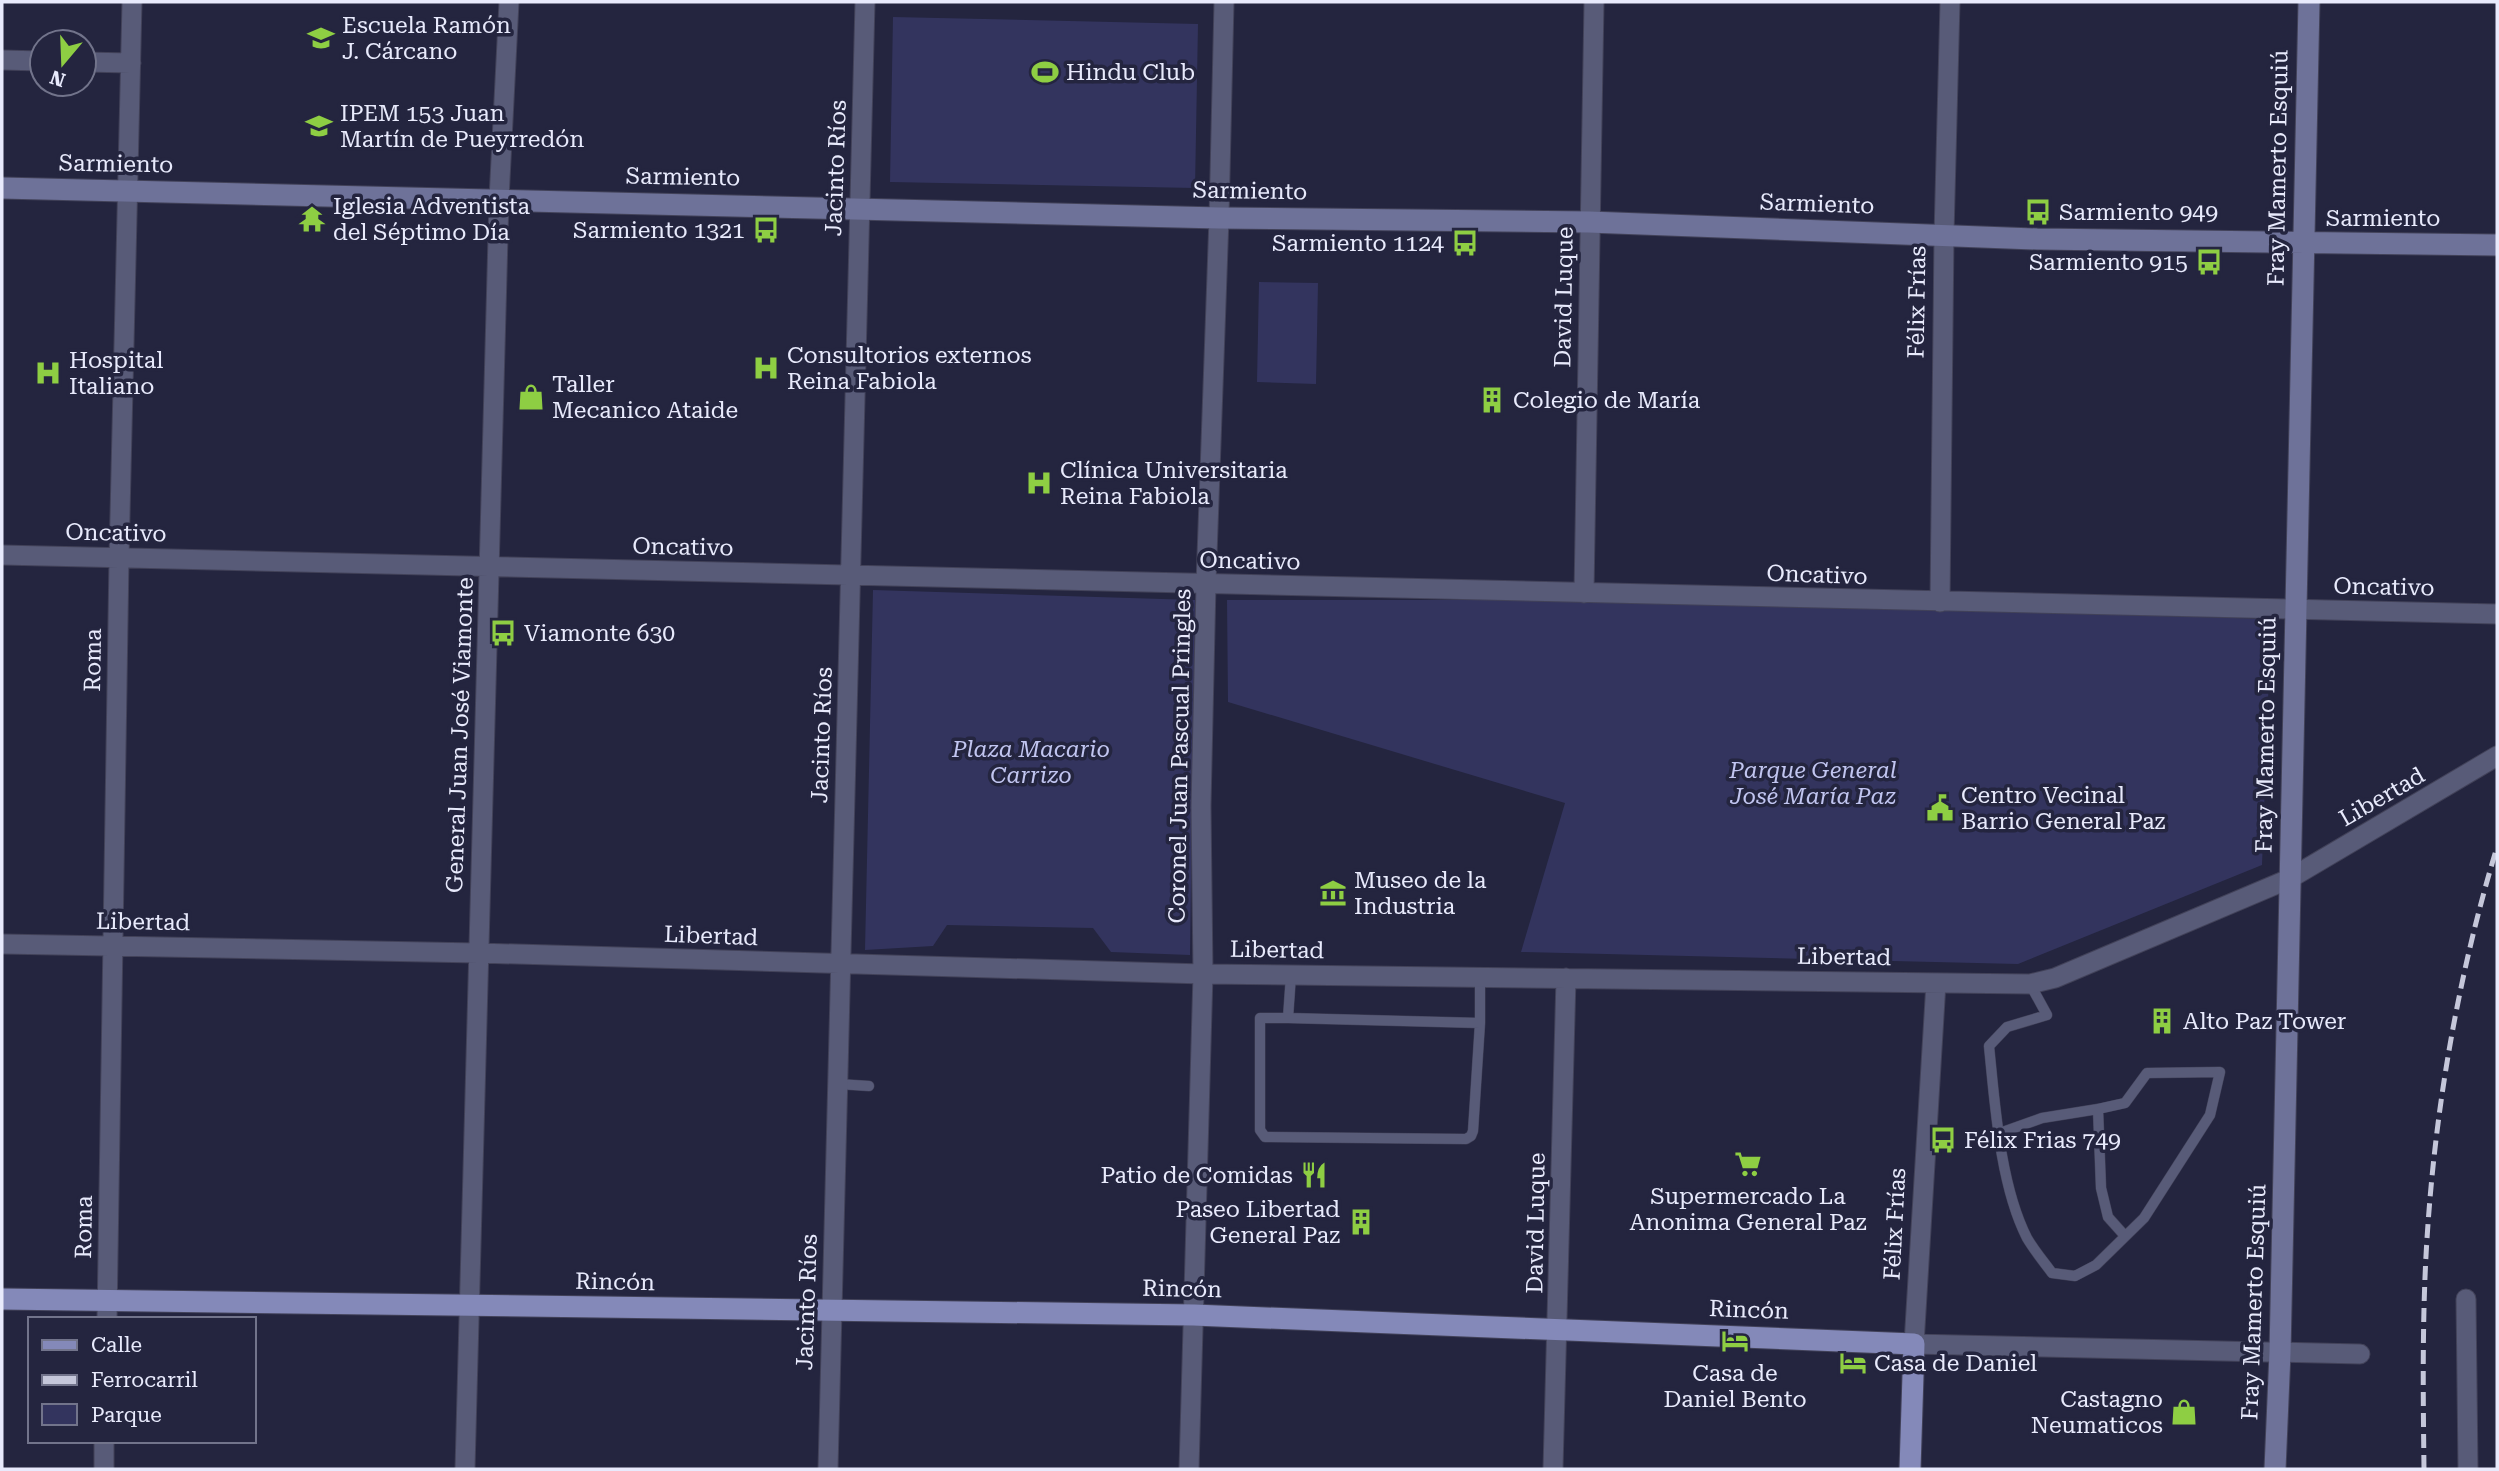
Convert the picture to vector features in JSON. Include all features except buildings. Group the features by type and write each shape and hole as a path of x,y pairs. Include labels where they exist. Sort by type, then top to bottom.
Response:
{"main road":[{"name":"Fray Mamerto Esquiú","path":"2275,1469 2280,1353 2309,2"},
{"name":"Sarmiento","path":"2,188 1219,218 1589,222 2302,244 2497,245"},
{"name":"Rincón","path":"2,1299 107,1310 469,1306 1194,1315 1914,1344"},
{"name":"Félix Frías","path":"1910,1469 1914,1344"}],"street":[{"name":"Roma","path":"107,1310 119,558 132,2"},
{"name":"General Juan José Viamonte","path":"465,1469 499,199 509,2"},
{"name":"Jacinto Ríos","path":"828,1469 865,2"},
{"name":"Coronel Juan Pascual Pringles","path":"1189,1469 1203,974 1201,806 1206,584 1224,2"},
{"name":"David Luque","path":"1584,593 1594,2"},
{"name":"Félix Frías","path":"1940,602 1944,235 1950,2"},
{"path":"2,60 28,61"},
{"path":"98,62 131,63"},
{"name":"Oncativo","path":"2,555 2497,614"},
{"name":"Libertad","path":"2,944 478,953 1203,974 2030,984 2054,978 2289,879 2497,756"},
{"name":"David Luque","path":"1553,1469 1566,978"},
{"name":"Félix Frías","path":"1914,1344 1936,983"},
{"path":"2466,1299 2468,1469"},
{"name":"Rincón","path":"1914,1344 2360,1354"},
{"path":"104,1443 104,1469"}],"lane":[{"path":"1288,1018 1291,975"},
{"path":"1480,977 1480,1023 1474,1131 1471,1136 1466,1139 1261,1135 1260,1018 1480,1023"},
{"path":"2000,1133 2042,1118 2125,1103 2147,1073 2220,1072 2210,1115 2144,1218 2096,1265 2075,1276 2052,1273 2027,1238 2010,1196 2000,1133 1989,1046 2007,1027 2047,1015 2030,984"},
{"path":"838,1084 869,1086"},
{"path":"2098,1109 2101,1188 2108,1217 2125,1236"}],"green space":[{"name":"Hindu Club","path":"893,17 1198,24 1195,188 890,182"},
{"path":"1259,282 1318,283 1316,384 1257,382"},
{"name":"Plaza Macario Carrizo","path":"873,590 1195,600 1190,955 1111,952 1093,928 947,925 933,946 865,950"},
{"name":"Parque General José María Paz","path":"1227,600 1569,600 2271,619 2262,865 2018,964 1521,952 1565,803 1228,702"}],"railway":[{"path":"2424,1469 2425,1285 2437,1129 2461,986 2497,847"}],"place":[{"name":"Escuela Ramón J. Cárcano","path":"321,38"},
{"name":"Hindu Club","path":"1045,72"},
{"name":"IPEM 153 Juan Martín de Pueyrredón","path":"319,126"},
{"name":"Sarmiento 949","path":"2038,212"},
{"name":"Iglesia Adventista del Séptimo Día","path":"312,219"},
{"name":"Sarmiento 1321","path":"766,230"},
{"name":"Sarmiento 1124","path":"1465,243"},
{"name":"Sarmiento 915","path":"2209,262"},
{"name":"Consultorios externos Reina Fabiola","path":"766,368"},
{"name":"Hospital Italiano","path":"48,373"},
{"name":"Taller Mecanico Ataide","path":"531,397"},
{"name":"Colegio de María","path":"1492,400"},
{"name":"Clínica Universitaria Reina Fabiola","path":"1039,483"},
{"name":"Viamonte 630","path":"503,633"},
{"name":"Centro Vecinal Barrio General Paz","path":"1940,808"},
{"name":"Museo de la Industria","path":"1333,893"},
{"name":"Alto Paz Tower","path":"2162,1021"},
{"name":"Félix Frias 749","path":"1943,1140"},
{"name":"Supermercado La Anonima General Paz","path":"1748,1164"},
{"name":"Patio de Comidas","path":"1314,1175"},
{"name":"Paseo Libertad General Paz","path":"1361,1222"},
{"name":"Casa de Daniel Bento","path":"1735,1341"},
{"name":"Casa de Daniel","path":"1853,1363"},
{"name":"Castagno Neumaticos","path":"2184,1412"}]}
